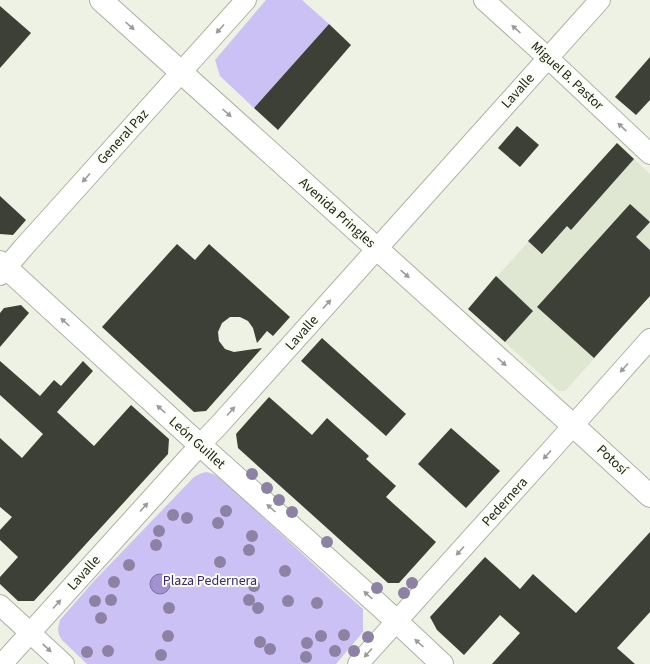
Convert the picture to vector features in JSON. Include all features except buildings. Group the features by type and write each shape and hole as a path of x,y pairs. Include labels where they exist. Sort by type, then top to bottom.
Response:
{"main road":[{"name":"Avenida Pringles","path":"101,0 573,425"},
{"name":"León Guillet","path":"2,268 442,664"},
{"name":"Potosí","path":"573,425 650,496"}],"street":[{"name":"General Paz","path":"2,268 246,0"},
{"name":"Miguel B. Pastor","path":"484,0 650,154"},
{"name":"Lavalle","path":"2,664 229,414 376,248 600,0"},
{"name":"Pedernera","path":"358,664 525,480 650,339"},
{"path":"0,605 64,664"}],"shaded area":[{"path":"617,143 650,174 650,296 565,391 559,391 468,309"},
{"path":"160,574 167,577 170,584 167,591 160,594 153,591 150,584 153,577"}],"green space":[{"path":"266,0 302,0 329,24 254,108 220,76 215,60"},
{"name":"Plaza Pedernera","path":"207,472 218,477 241,497 363,609 363,632 336,664 87,664 62,640 58,629 60,620 93,582 194,477"}]}
